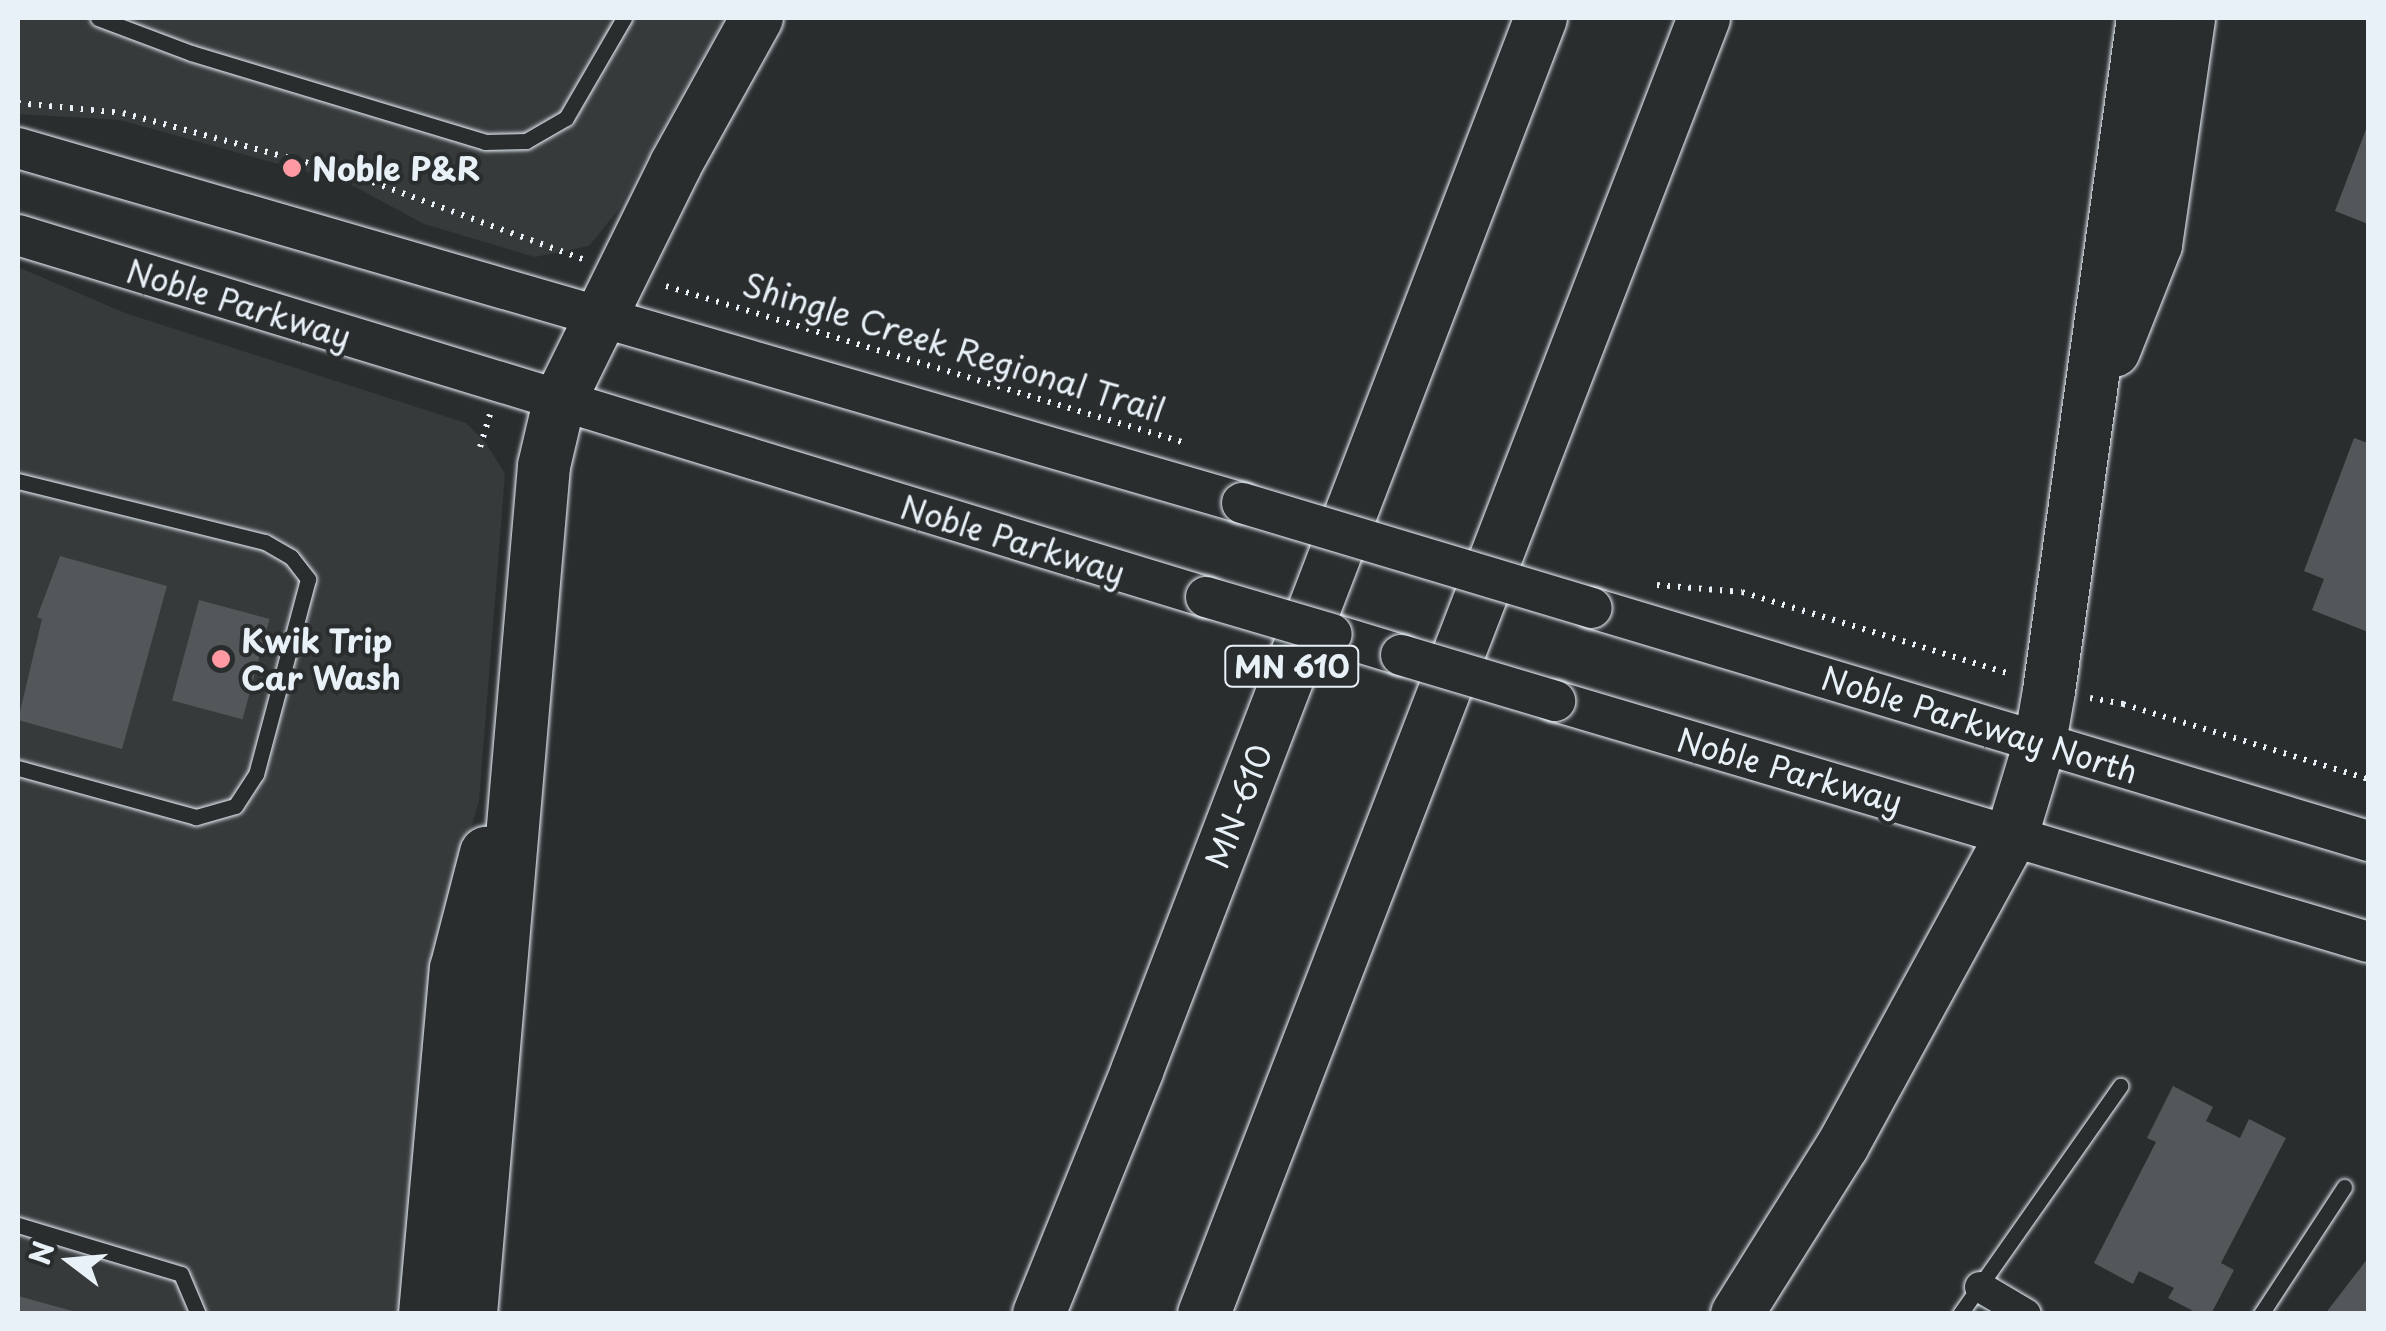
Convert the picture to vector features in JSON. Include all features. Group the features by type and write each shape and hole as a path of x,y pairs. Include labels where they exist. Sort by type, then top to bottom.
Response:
{"highway":[{"path":"471,1314 544,466 559,402 676,164 757,18"},
{"name":"MN-610","path":"1039,1314 1137,1070 1541,18"},
{"path":"1204,1314 1704,18"},
{"path":"1737,1314 1843,1145 2012,834 2040,742 2142,18"},
{"path":"2090,408 2156,245 2189,18"},
{"path":"426,1314 456,969 494,820 520,757"}],"main road":[{"path":"18,148 601,314"},
{"name":"Noble Parkway","path":"18,235 1206,597 2012,834"},
{"name":"Noble Parkway North","path":"601,314 2368,841"},
{"path":"2012,834 2368,942"}],"street":[{"path":"1980,1287 2026,1314"}],"lane":[{"path":"98,18 484,142 526,142 566,118 624,18"},
{"path":"147,36 152,18"},
{"path":"18,481 265,542 292,557 308,579 256,774 235,806 196,816 18,768"},
{"path":"1960,1314 2120,1086"},
{"path":"2261,1314 2344,1188"},
{"path":"18,1225 181,1274 198,1306 198,1314"}],"path":[{"path":"18,103 123,112 352,175 554,248"},
{"name":"Shingle Creek Regional Trail","path":"660,285 1198,447"},
{"path":"1651,584 1742,592 2015,676"},
{"path":"2122,704 2368,779"}],"shaded area":[{"path":"18,18 725,18 618,210 589,246 535,257 424,224 350,184 120,120 18,114"},
{"path":"18,267 125,313 466,423 486,443 505,474 479,801 438,941 408,1313 18,1313"}],"building":[{"path":"2368,124 2368,224 2335,211"},
{"path":"2354,438 2368,443 2368,632 2312,610 2324,579 2304,571"},
{"path":"60,556 167,586 122,749 18,720 42,619 37,617"},
{"name":"Kwik Trip Car Wash","path":"199,600 270,619 243,719 172,700"},
{"path":"2173,1086 2213,1107 2206,1121 2240,1138 2249,1119 2286,1138 2221,1263 2234,1270 2211,1314 2199,1314 2168,1298 2174,1288 2139,1271 2133,1284 2094,1263 2156,1142 2147,1138"},
{"path":"2368,1258 2368,1314 2325,1314"},
{"path":"18,1296 76,1312 76,1314 18,1314"}],"place":[{"name":"Noble P&R","path":"292,168"},
{"name":"Kwik Trip Car Wash","path":"221,659"}]}
